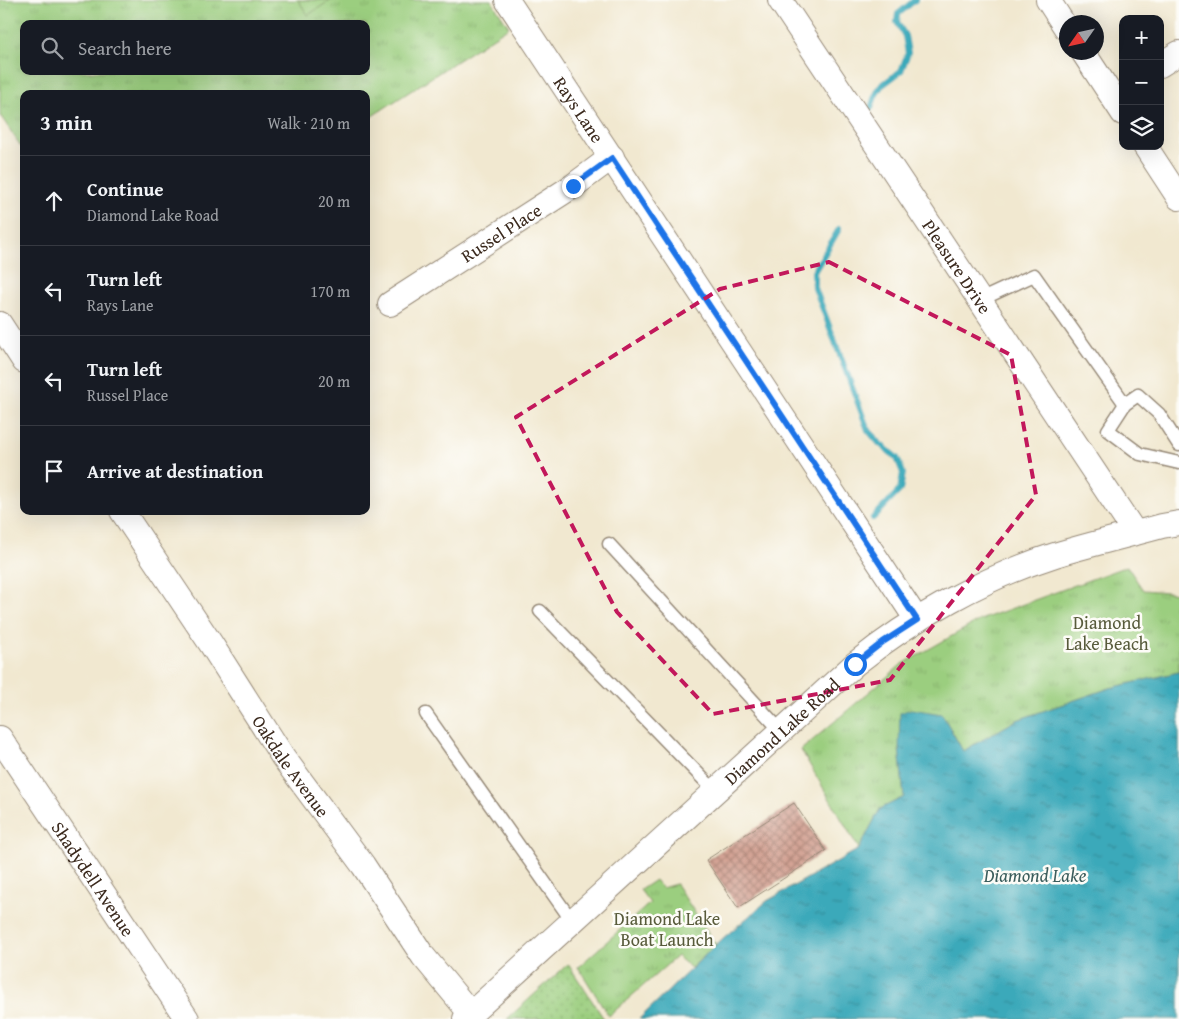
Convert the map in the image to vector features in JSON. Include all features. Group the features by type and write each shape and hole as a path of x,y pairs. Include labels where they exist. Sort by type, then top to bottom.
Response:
{"street":[{"name":"Rays Lane","path":"507,0 917,620"},
{"name":"Pleasure Drive","path":"780,0 1135,533"},
{"path":"1048,0 1059,17"},
{"path":"1164,62 1179,53"},
{"path":"1089,60 1119,99"},
{"path":"1148,150 1179,198"},
{"name":"Russel Place","path":"390,304 573,186 612,158"},
{"path":"0,324 20,355"},
{"name":"Oakdale Avenue","path":"125,515 211,644 283,757 363,865 423,956 468,1016"},
{"name":"Diamond Lake Road","path":"468,1016 781,731 883,642 934,609 1002,576 1054,556 1135,533 1179,523"},
{"name":"Shadydell Avenue","path":"0,738 187,1019"}],"lane":[{"path":"980,300 1034,275 1125,404"},
{"path":"1179,444 1158,414 1138,395 1125,404 1108,430 1140,454 1179,463"},
{"path":"609,544 781,731"},
{"path":"540,610 715,792"},
{"path":"426,714 572,921"}],"highlighted area":[{"path":"829,262 1011,355 1036,495 890,680 713,714 617,612 516,417 720,289"}],"green space":[{"path":"0,0 491,0 509,27 370,117 370,90 20,90 20,145 0,115"},
{"path":"298,0 331,0 308,15"},
{"name":"Diamond Lake Beach","path":"1127,566 1143,590 1179,593 1179,672 1110,688 1017,720 963,751 942,714 899,748 904,797 880,809 859,849 801,750 901,665 980,620"},
{"name":"Diamond Lake Boat Launch","path":"655,880 662,888 676,884 716,945 691,968 677,956 609,1016 578,967 650,903 640,890"},
{"path":"568,964 604,1019 507,1019"}],"water":[{"name":"Diamond Lake","path":"1179,672 1179,1019 639,1019 722,939 767,901 859,849 880,809 904,797 899,748 900,713 911,709 942,714 963,751 1017,720 1110,688"}],"building":[{"path":"794,803 826,851 738,908 706,860"}],"waterway":[{"path":"871,108 881,86 901,71 908,53 905,36 897,22 898,14 915,0"},
{"path":"839,229 814,272 815,288 868,430 880,444 897,458 903,473 900,490 873,518"}],"route":[{"path":"573,186 612,158 917,620 883,642 855,664"}]}
